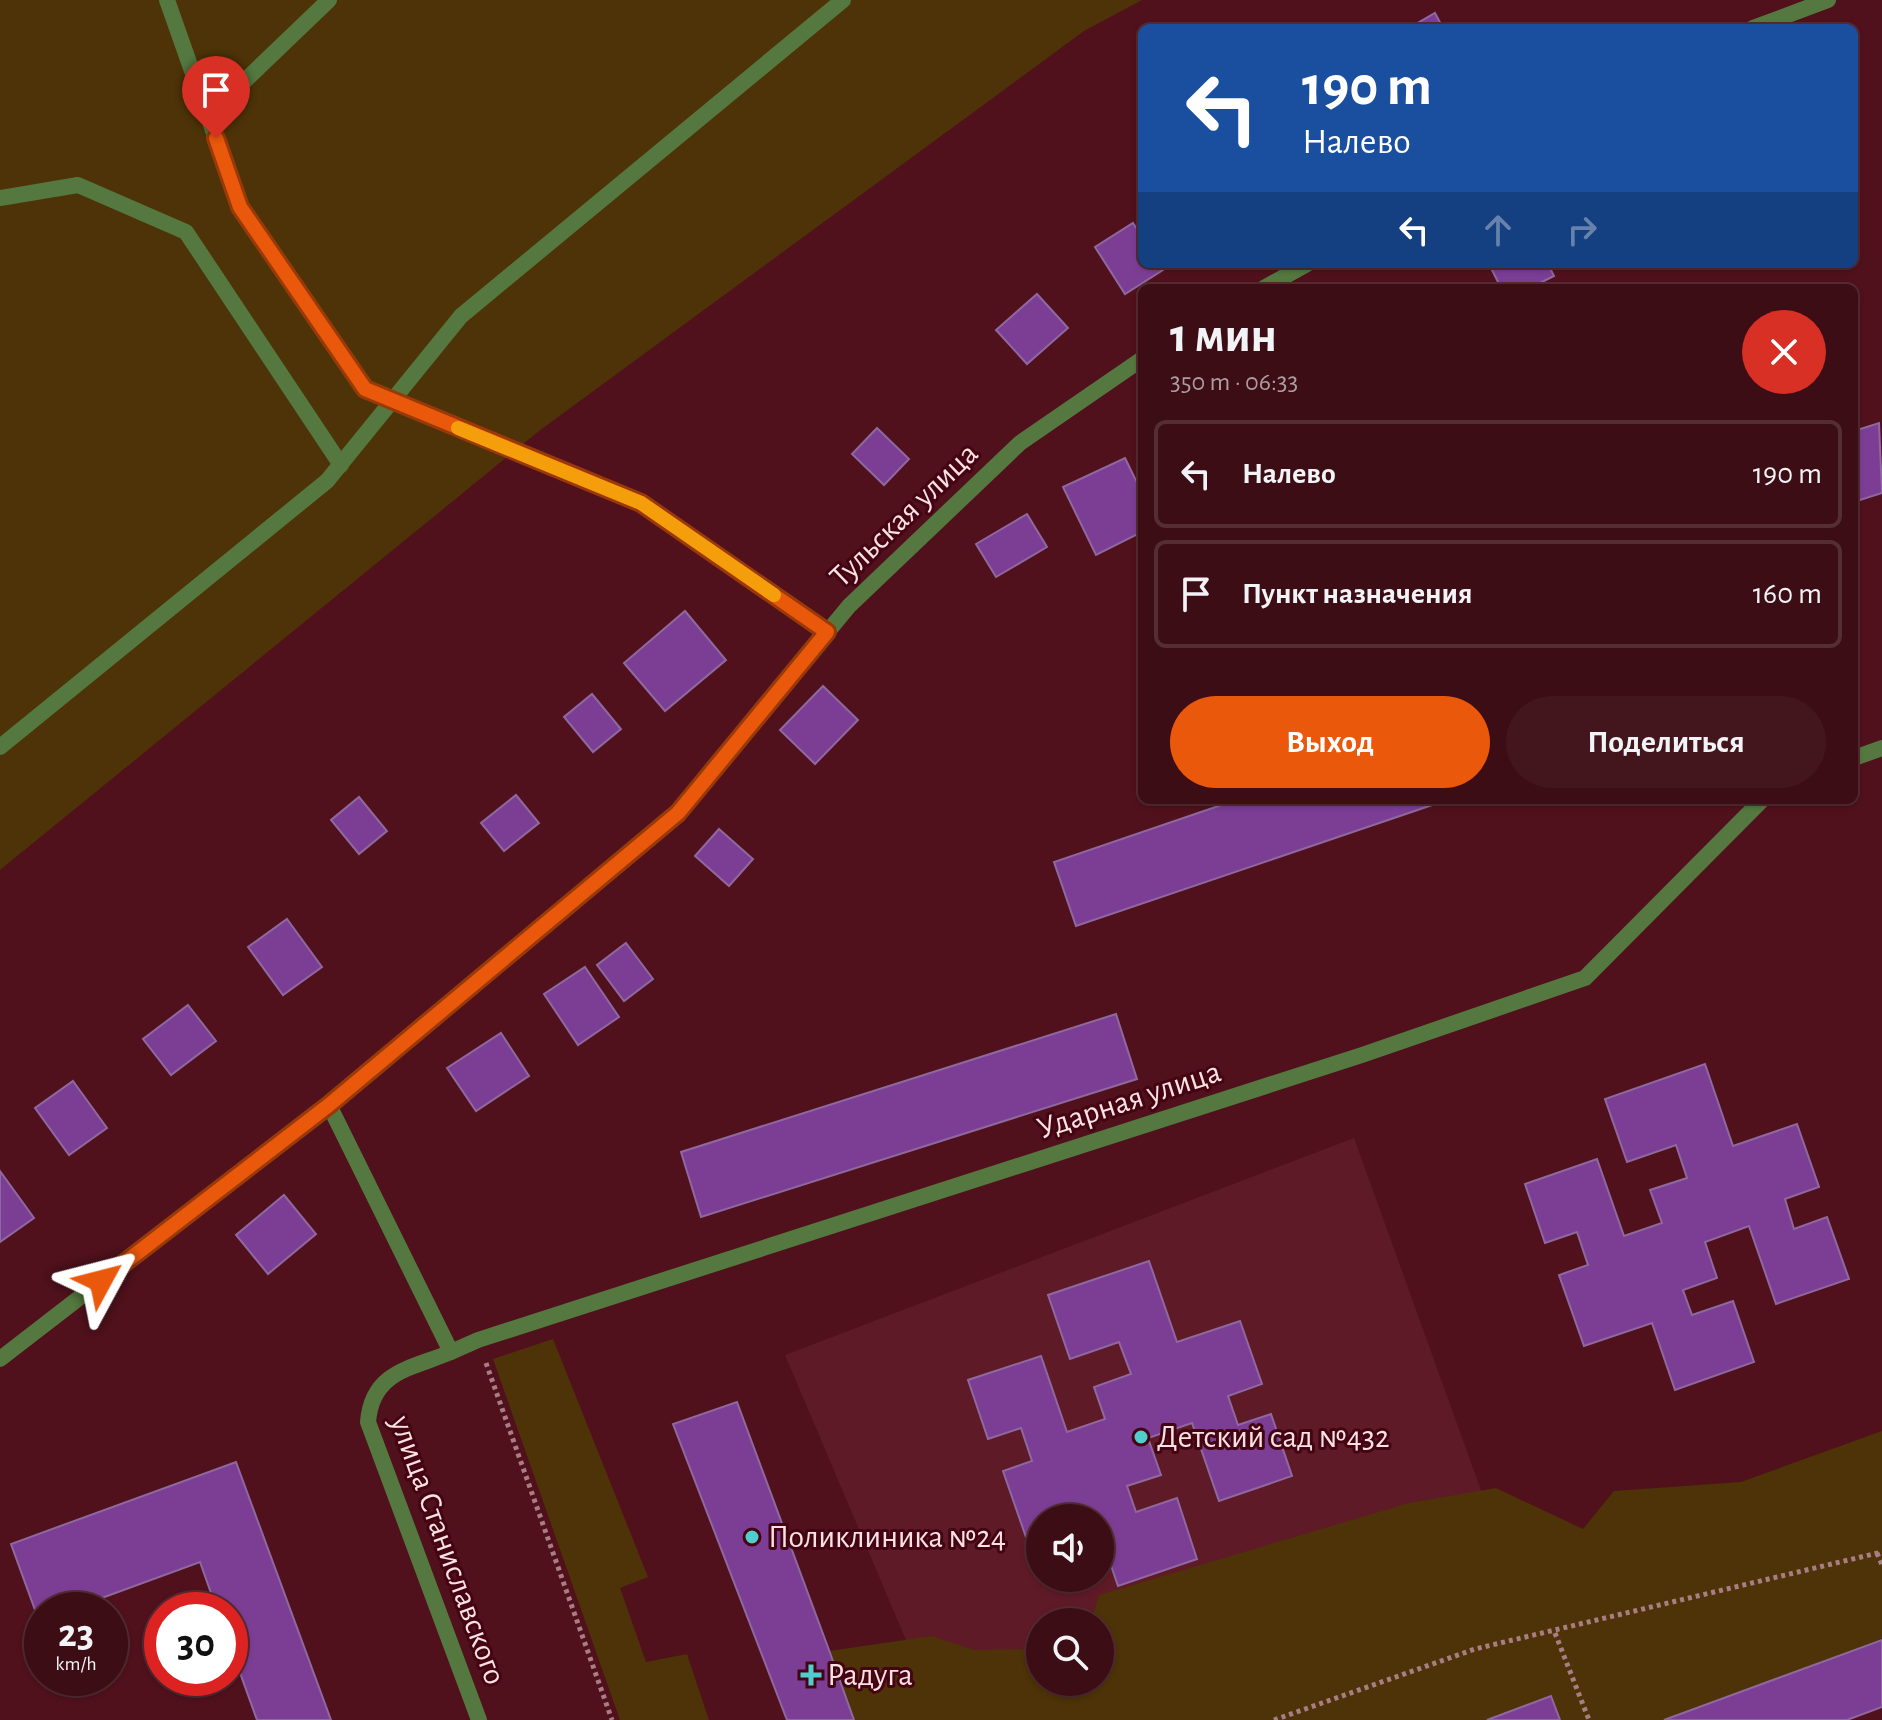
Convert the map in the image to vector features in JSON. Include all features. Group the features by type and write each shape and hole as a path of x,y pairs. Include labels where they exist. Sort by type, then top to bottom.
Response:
{"street":[{"path":"167,0 240,207 365,389 641,503 827,632"},
{"path":"208,116 329,0"},
{"path":"0,747 327,481 461,316 843,0"},
{"path":"1764,24 1828,0"},
{"path":"0,198 78,185 186,232 341,465"},
{"path":"1271,284 1300,268"},
{"name":"Тульская улица","path":"0,1359 329,1105 678,813 849,606 1020,443 1138,362"},
{"path":"1858,757 1882,748"},
{"name":"Ударная улица","path":"451,1352 478,1340 1362,1055 1585,978 1758,804"},
{"path":"329,1105 451,1352"},
{"name":"улица Станиславского","path":"451,1352 384,1380 370,1405 368,1422 479,1720"}],"path":[{"path":"478,1340 612,1720"},
{"path":"1274,1720 1475,1649 1555,1633 1880,1552 1882,1565"},
{"path":"1555,1633 1589,1720"}],"shaded area":[{"path":"0,0 1142,0 1084,31 539,431 0,870"},
{"name":"Детский сад №432","path":"1354,1138 1504,1554 1056,1720 940,1720 785,1355"},
{"path":"553,1339 648,1577 620,1588 646,1662 687,1654 709,1720 620,1720 493,1359"},
{"path":"1882,1431 1882,1640 1664,1720 1560,1720 1550,1696 1487,1720 854,1720 829,1651 932,1636 974,1650 1026,1649 1026,1696 1114,1696 1114,1608 1095,1608 1099,1595 1409,1503 1496,1488 1583,1529 1614,1491 1741,1482"}],"building":[{"path":"1435,13 1441,24 1416,24"},
{"path":"1133,223 1138,231 1138,268 1163,270 1125,294 1095,247"},
{"path":"1491,268 1550,268 1554,276 1538,284 1499,284"},
{"path":"1037,294 1068,328 1027,364 996,330"},
{"path":"1879,423 1882,493 1858,501 1858,430"},
{"path":"877,428 909,459 884,485 852,454"},
{"path":"1125,458 1138,485 1138,534 1096,555 1063,487"},
{"path":"1027,514 1047,547 996,577 976,544"},
{"path":"685,611 726,660 665,711 624,663"},
{"path":"823,686 858,720 815,764 780,730"},
{"path":"592,694 621,729 593,752 564,717"},
{"path":"516,795 539,823 504,851 481,823"},
{"path":"359,797 387,831 359,854 331,820"},
{"path":"1224,804 1435,804 1076,926 1054,862"},
{"path":"719,829 753,859 729,886 695,856"},
{"path":"287,919 322,967 283,995 248,947"},
{"path":"626,943 653,979 624,1001 597,965"},
{"path":"585,967 619,1017 578,1045 544,994"},
{"path":"188,1005 216,1041 171,1075 143,1039"},
{"path":"1116,1014 1137,1079 701,1217 681,1152"},
{"path":"501,1033 529,1076 476,1111 447,1068"},
{"path":"1705,1064 1733,1146 1797,1124 1819,1187 1785,1199 1794,1229 1827,1217 1849,1279 1776,1304 1749,1226 1705,1242 1717,1278 1683,1290 1692,1315 1733,1301 1754,1362 1675,1390 1652,1323 1584,1346 1559,1275 1588,1265 1577,1232 1545,1243 1525,1184 1597,1159 1624,1236 1662,1223 1650,1190 1687,1178 1676,1145 1627,1162 1605,1099"},
{"path":"73,1081 107,1128 69,1155 35,1108"},
{"path":"0,1171 34,1218 0,1242"},
{"path":"284,1195 316,1234 268,1274 236,1235"},
{"path":"1149,1261 1177,1342 1240,1321 1262,1384 1228,1396 1238,1425 1271,1414 1292,1476 1219,1501 1192,1423 1148,1438 1161,1475 1127,1486 1136,1512 1177,1498 1197,1559 1118,1586 1114,1574 1114,1504 1026,1504 1026,1537 1003,1471 1032,1461 1021,1428 988,1439 968,1380 1041,1356 1067,1432 1105,1419 1094,1387 1131,1374 1119,1342 1070,1359 1048,1295"},
{"name":"Поликлиника №24","path":"737,1402 854,1720 787,1720 673,1424"},
{"path":"236,1462 331,1720 257,1720 248,1695 248,1592 211,1592 200,1562 118,1592 28,1592 11,1544"},
{"path":"1882,1640 1882,1707 1847,1720 1664,1720"},
{"path":"1551,1696 1560,1720 1487,1720"}],"slow traffic":[{"path":"458,428 641,503 774,595"}],"place":[{"name":"Детский сад №432","path":"1141,1437"},
{"name":"Поликлиника №24","path":"752,1537"},
{"name":"Радуга","path":"811,1675"}],"route":[{"path":"101,1281 329,1105 678,813 827,632 641,503 365,389 240,207 216,138"}]}
